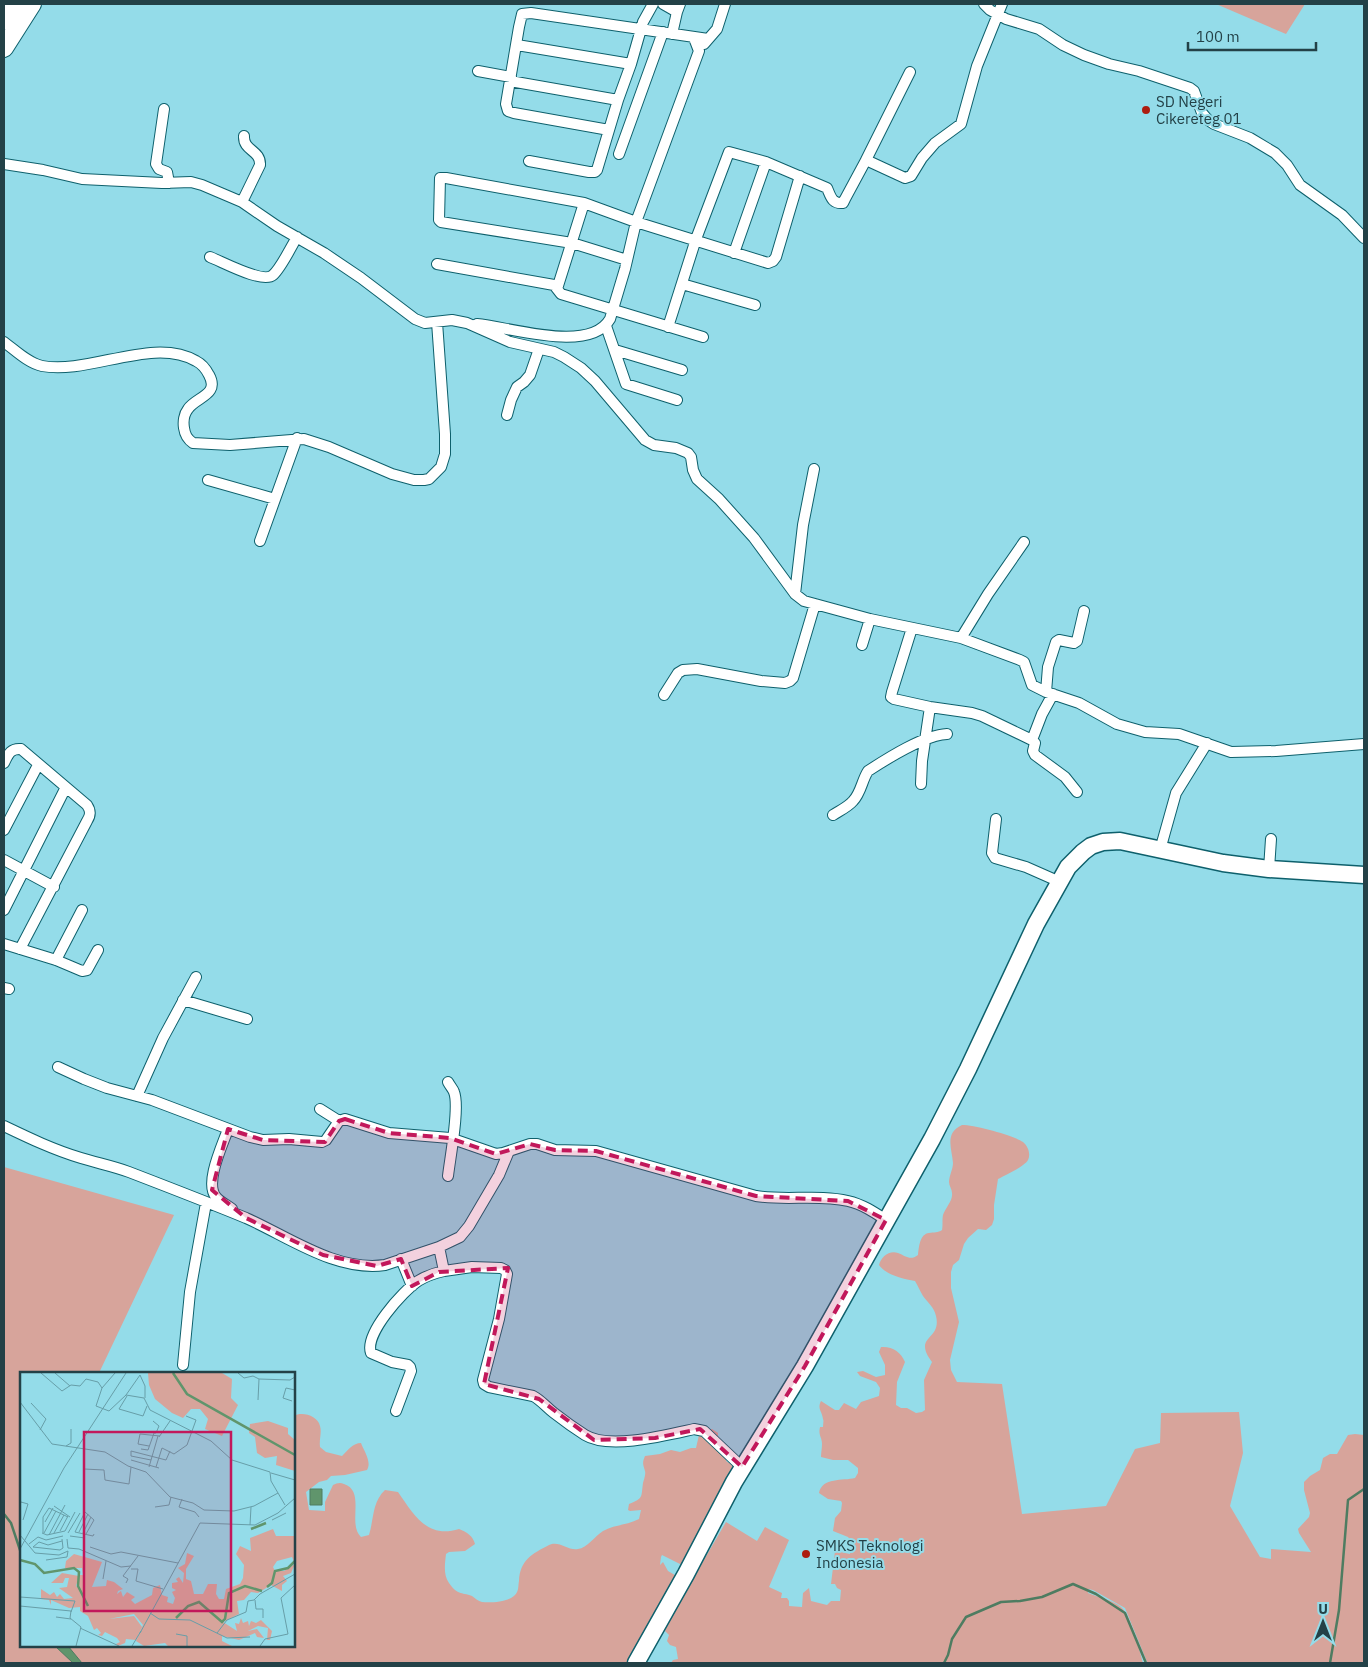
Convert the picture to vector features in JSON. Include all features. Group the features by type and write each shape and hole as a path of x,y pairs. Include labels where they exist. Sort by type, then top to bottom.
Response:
{"highway":[{"path":"4,20 14,4"},
{"path":"4,48 32,4"},
{"path":"636,1663 686,1574 742,1467 805,1366 932,1139 968,1069 1036,924 1075,858 1091,846 1102,842 1120,841 1223,863 1269,869 1364,876"}],"street":[{"path":"529,161 595,172 598,168 608,130 641,29 653,4"},
{"path":"619,154 678,8 662,4"},
{"path":"711,36 718,4"},
{"path":"4,164 82,179 197,183 242,202 277,226 324,253 348,268 407,315 420,322 452,320 492,325 551,337 580,336 606,326 613,311 636,222 699,51 717,29 726,4"},
{"path":"984,4 998,15 1042,30 1063,45 1084,56 1139,70 1190,88 1194,91 1202,113 1208,120 1250,138 1275,153 1288,165 1300,185 1342,215 1364,238"},
{"path":"866,160 905,178 911,176 922,158 935,143 961,124 977,66 1002,4"},
{"path":"608,130 508,111 506,104 522,14 528,13 694,38 711,36"},
{"path":"694,38 699,51"},
{"path":"517,45 631,64"},
{"path":"478,71 618,100"},
{"path":"668,327 696,240 729,152 766,162 800,176 827,188 834,202 843,202 910,72"},
{"path":"164,109 156,164 158,168 167,172 169,183"},
{"path":"242,202 260,164 258,155 246,147 244,136"},
{"path":"734,253 766,162"},
{"path":"627,260 572,243 442,222 439,220 440,178 584,204 768,263 776,257 800,176"},
{"path":"557,289 584,204"},
{"path":"210,257 262,278 268,278 276,272 297,238"},
{"path":"437,264 554,285 561,294 703,338"},
{"path":"682,284 755,305"},
{"path":"4,342 41,366 71,366 156,354 187,357 200,363 212,384 208,393 192,405 185,415 184,429 188,440 193,443 230,445 297,438 304,439 324,445 392,474 414,480 424,480 441,467 445,454 437,322"},
{"path":"467,323 510,342 564,357 589,375 645,440 654,445 676,448 688,453 691,457 697,479 719,499 754,538 795,594 804,601 870,619 961,638 1020,660 1024,662 1032,685 1080,703 1117,724 1145,732 1179,734 1231,752 1276,752 1364,744"},
{"path":"606,326 626,384 677,400"},
{"path":"507,414 511,400 518,388 530,375 539,349"},
{"path":"615,350 682,370"},
{"path":"260,541 297,438"},
{"path":"795,594 803,525 814,469"},
{"path":"208,480 275,499"},
{"path":"961,638 988,594 1024,542"},
{"path":"664,695 678,673 690,670 761,681 790,682 793,678 815,604"},
{"path":"1032,740 1050,693 1048,667 1056,642 1059,640 1074,643 1076,641 1084,611"},
{"path":"862,645 870,619"},
{"path":"912,628 892,692 891,697 894,700 982,716 1032,740 1035,743 1033,751 1035,755 1065,777 1077,792"},
{"path":"921,784 922,761 930,707"},
{"path":"833,815 854,801 868,771 925,739 939,734 947,734"},
{"path":"1160,850 1176,793 1207,743"},
{"path":"4,763 12,750 15,748 21,749 87,805 90,810 90,815 54,887 20,949"},
{"path":"4,830 38,765"},
{"path":"4,910 66,789"},
{"path":"996,819 992,853 995,858 1026,867 1060,882"},
{"path":"1269,869 1272,839"},
{"path":"4,860 54,887"},
{"path":"56,960 82,910"},
{"path":"4,944 85,971 98,950"},
{"path":"137,1096 152,1062 196,976"},
{"path":"183,1000 247,1019"},
{"path":"58,1067 99,1085 152,1100 257,1139 289,1138 319,1142 326,1140 339,1121 345,1119 394,1134 453,1139 491,1153 500,1154 530,1144 541,1145 555,1150 600,1152 756,1196 848,1201 868,1208 886,1220"},
{"path":"448,1082 455,1097 453,1139 448,1176"},
{"path":"320,1110 339,1121"},
{"path":"4,1126 62,1152 128,1171 246,1218 315,1251 343,1261 377,1266 439,1247 460,1237 469,1226 496,1180 509,1151"},
{"path":"228,1129 212,1179 212,1190 216,1197 246,1218"},
{"path":"183,1365 190,1292 206,1203"},
{"path":"439,1247 444,1271"},
{"path":"401,1259 412,1286"},
{"path":"396,1411 411,1371 408,1365 392,1362 371,1353 370,1344 382,1319 412,1286 419,1280 432,1274 472,1267 502,1268 507,1274 500,1318 483,1380 484,1384 539,1398 554,1413 594,1440 607,1442 655,1438 700,1429 742,1467"}],"highlighted area":[{"path":"345,1119 389,1133 450,1138 496,1154 530,1144 555,1150 596,1151 756,1196 848,1201 886,1220 805,1366 742,1467 700,1429 655,1438 594,1440 539,1399 484,1384 508,1268 439,1272 412,1286 401,1259 377,1266 323,1255 246,1218 212,1190 228,1129 263,1140 325,1142 339,1121"}],"shaded area":[{"path":"1216,4 1305,4 1286,34"},
{"path":"962,1125 1018,1139 1025,1144 1029,1153 1026,1163 998,1179 992,1225 986,1230 978,1229 968,1238 959,1260 953,1265 951,1272 951,1288 959,1322 950,1360 951,1370 957,1382 1002,1384 1022,1514 1106,1506 1135,1449 1160,1443 1161,1413 1239,1412 1243,1453 1230,1506 1260,1557 1271,1559 1271,1549 1311,1552 1298,1529 1309,1517 1310,1513 1304,1490 1304,1482 1320,1470 1323,1458 1330,1454 1337,1454 1348,1435 1364,1435 1364,1663 1146,1663 1125,1608 1088,1589 1088,1593 1113,1602 1124,1611 1134,1633 1143,1663 671,1663 673,1660 678,1659 676,1647 670,1645 667,1641 669,1635 665,1631 670,1618 726,1522 757,1541 765,1527 789,1540 769,1587 782,1593 781,1598 787,1598 789,1606 802,1607 803,1593 809,1588 811,1601 827,1605 831,1601 840,1601 841,1590 835,1584 831,1584 835,1551 850,1554 852,1542 848,1537 833,1531 835,1518 841,1511 841,1501 828,1499 819,1493 824,1484 855,1478 858,1468 848,1460 833,1460 821,1457 820,1427 823,1427 823,1421 820,1404 821,1401 835,1410 839,1410 844,1403 856,1409 861,1402 879,1396 880,1388 876,1382 860,1376 857,1372 863,1371 876,1377 885,1375 885,1365 879,1352 881,1347 885,1347 896,1350 905,1362 897,1382 896,1405 916,1413 925,1410 924,1380 932,1362 925,1347 926,1342 935,1330 937,1324 936,1316 915,1281 890,1274 879,1265 884,1257 892,1252 910,1258 915,1257 918,1255 920,1241 926,1234 942,1230 943,1215 952,1196 949,1182 953,1163 950,1142 953,1132"},
{"path":"4,1167 174,1215 99,1372 20,1372 20,1647 295,1647 295,1416 297,1415 309,1415 319,1422 321,1431 320,1447 326,1452 342,1456 353,1446 361,1443 369,1464 367,1470 331,1476 327,1480 319,1482 306,1492 309,1510 325,1511 325,1502 333,1485 338,1483 344,1484 354,1493 357,1531 361,1537 369,1535 376,1505 385,1490 398,1492 422,1523 430,1528 438,1531 459,1529 471,1537 475,1544 465,1551 449,1552 446,1554 446,1576 449,1583 457,1591 472,1596 481,1602 504,1601 515,1595 518,1590 520,1574 524,1563 543,1548 556,1544 571,1549 581,1548 611,1527 639,1519 641,1510 628,1510 629,1504 637,1500 642,1494 645,1474 643,1460 645,1456 671,1450 680,1452 696,1448 699,1435 712,1429 718,1433 718,1443 727,1462 741,1466 686,1567 662,1555 661,1557 660,1565 663,1562 668,1571 680,1578 662,1628 661,1637 655,1642 643,1663 4,1663"},
{"path":"310,1489 322,1489 322,1505 310,1505"},
{"path":"56,1647 69,1647 82,1663 73,1663"}],"waterway":[{"path":"1330,1663 1339,1610 1348,1500 1364,1489"},
{"path":"4,1514 11,1523 20,1550"},
{"path":"944,1663 952,1639 966,1617 1001,1602 1042,1597 1073,1584 1096,1594 1125,1613 1146,1663"}],"place":[{"name":"SD Negeri Cikereteg 01","path":"1146,110"},
{"name":"SMKS Teknologi Indonesia","path":"806,1554"}]}
